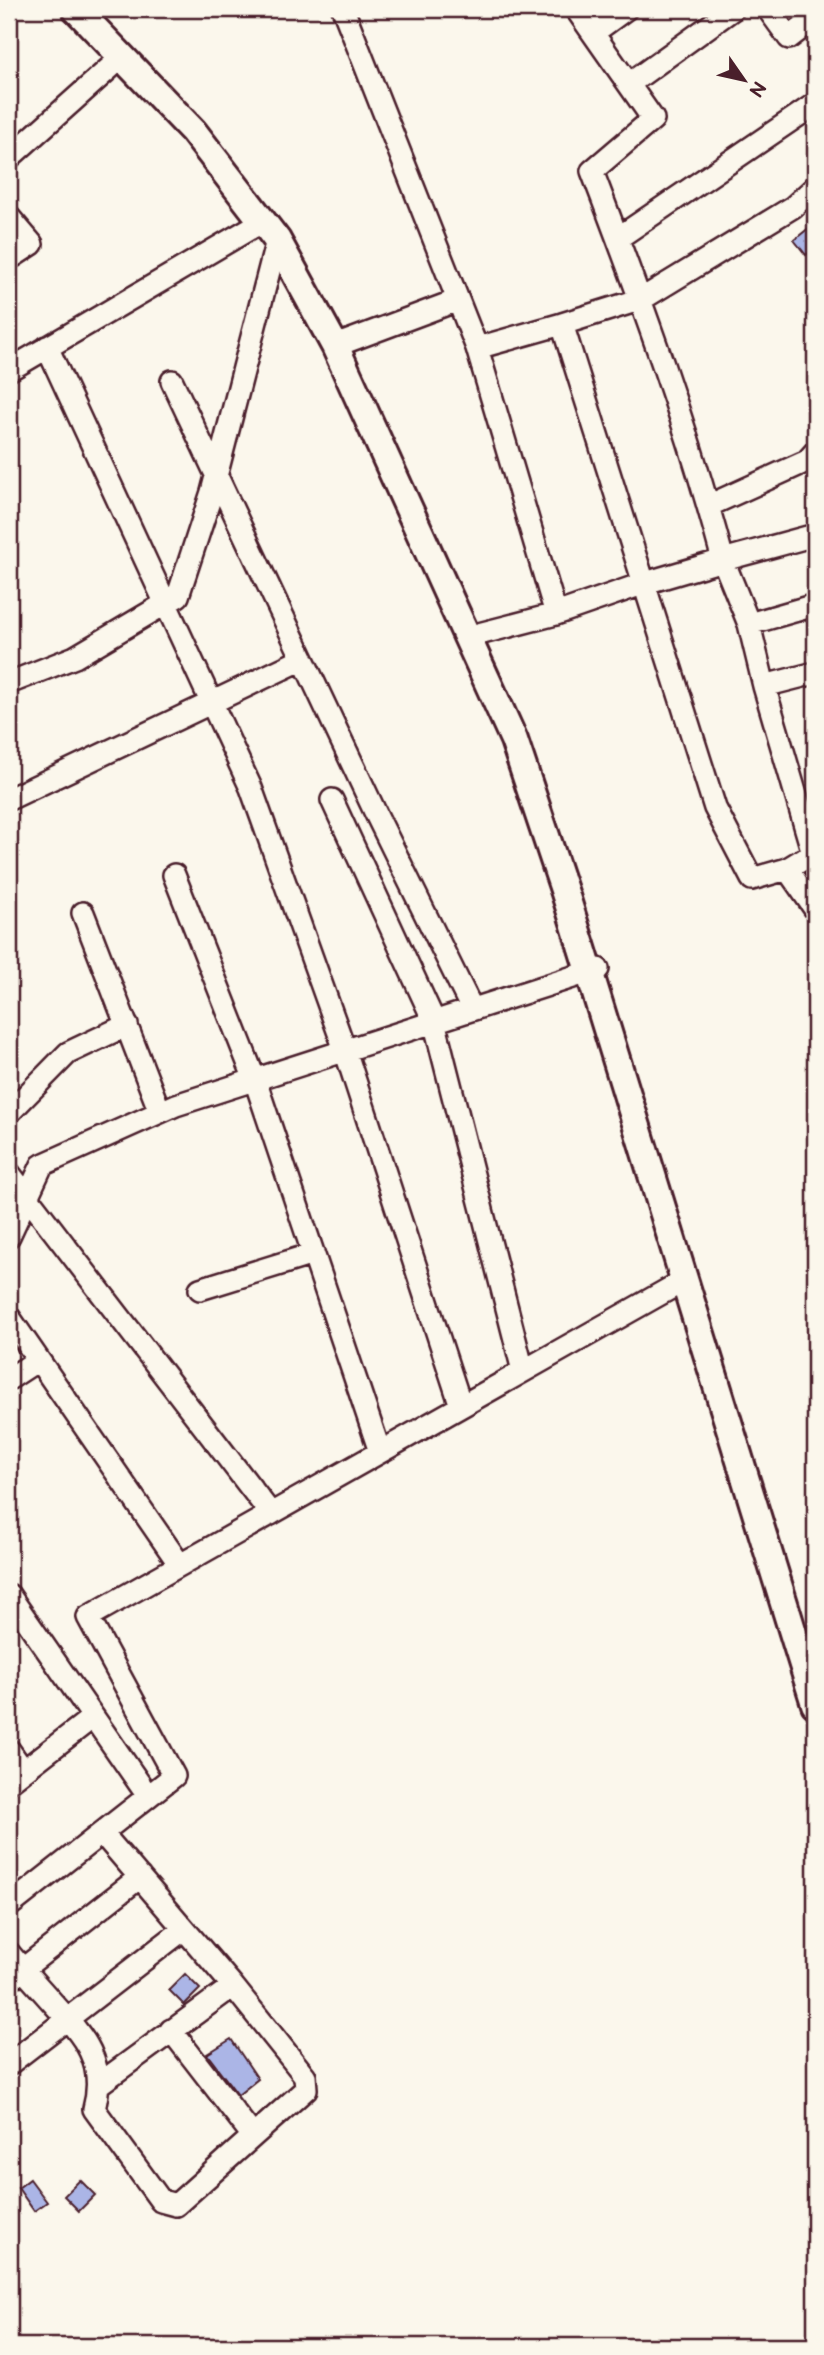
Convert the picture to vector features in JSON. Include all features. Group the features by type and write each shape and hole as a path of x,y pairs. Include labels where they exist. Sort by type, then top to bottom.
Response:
{"street":[{"path":"76,9 193,131 270,230 335,346 514,740 594,970 685,1280 815,1704"},
{"path":"343,9 477,348 556,614"},
{"path":"562,324 715,808 752,879 787,869 814,853 764,686 749,624 723,561 642,299 592,171 653,119 576,9"},
{"path":"593,33 626,9"},
{"path":"629,84 733,9"},
{"path":"768,9 789,38 815,18"},
{"path":"9,158 122,57"},
{"path":"618,238 812,113"},
{"path":"477,348 642,299 793,207 815,187"},
{"path":"9,217 32,244 9,259"},
{"path":"9,370 47,347 270,230"},
{"path":"9,683 75,657 178,596 216,475 270,230"},
{"path":"335,346 458,300"},
{"path":"47,347 251,788 345,1051 461,1406"},
{"path":"173,381 377,816 472,1009"},
{"path":"708,506 807,461 815,452"},
{"path":"467,637 556,614 645,583 815,535"},
{"path":"749,624 815,605"},
{"path":"9,799 303,659"},
{"path":"764,686 815,673"},
{"path":"332,800 434,1021 523,1371"},
{"path":"787,869 815,909"},
{"path":"174,875 255,1080 380,1452"},
{"path":"83,913 160,1112"},
{"path":"9,1236 42,1166 160,1112 594,970"},
{"path":"9,1113 68,1053 127,1025"},
{"path":"9,1173 271,1514"},
{"path":"200,1289 313,1254"},
{"path":"9,1906 174,1776 88,1617 685,1280"},
{"path":"9,1317 180,1565"},
{"path":"9,1379 38,1360"},
{"path":"9,1595 148,1796"},
{"path":"9,1750 16,1776 93,1717"},
{"path":"102,1833 140,1877 233,1986 305,2076 306,2089 176,2205 161,2201 94,2109 98,2085 95,2062 85,2038 13,1967 140,1877"},
{"path":"9,2064 184,1929"},
{"path":"98,2085 233,1986"},
{"path":"171,2030 253,2136"}],"building":[{"path":"815,223 815,248 806,255 794,240"},
{"path":"185,1974 200,1989 184,2005 169,1990"},
{"path":"231,2039 258,2079 238,2095 207,2054"},
{"path":"30,2179 47,2202 34,2211 18,2188"},
{"path":"80,2180 95,2195 79,2211 64,2196"}]}
